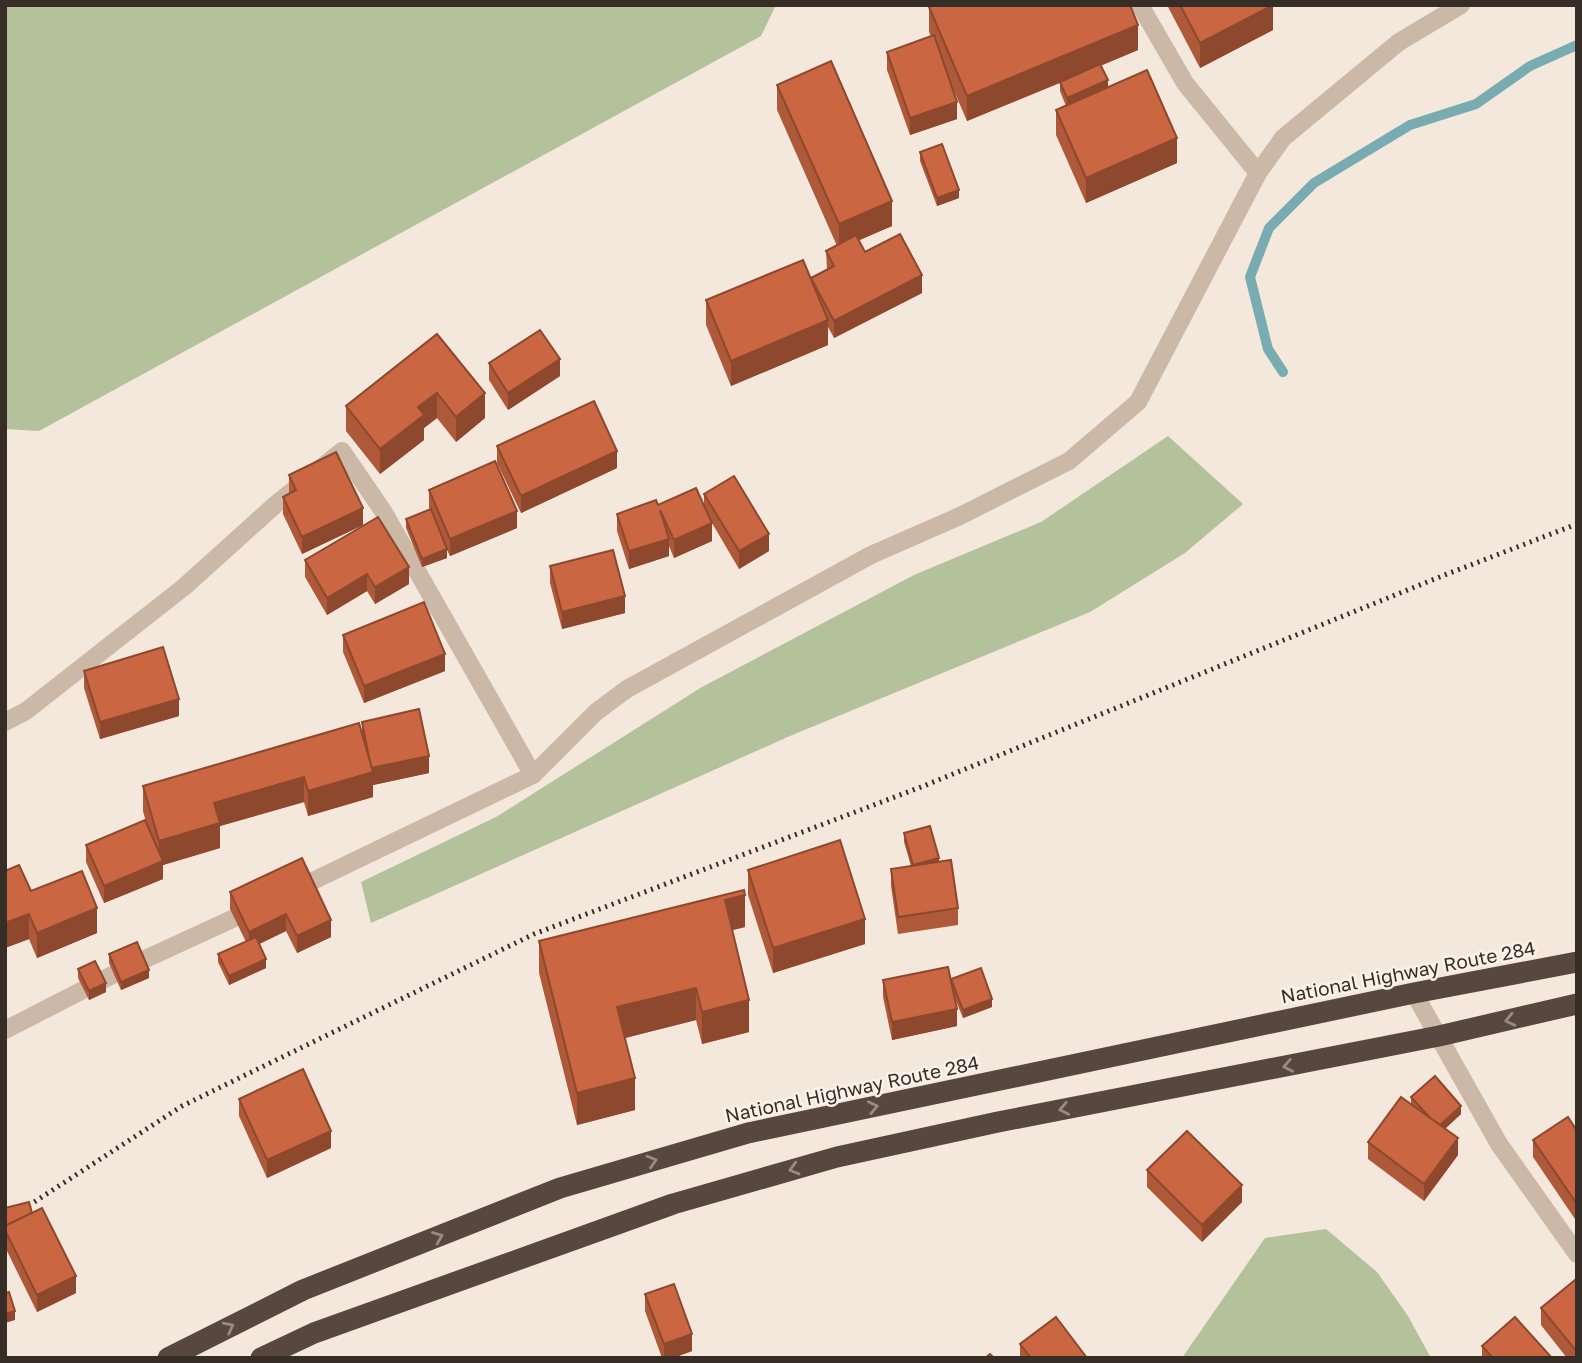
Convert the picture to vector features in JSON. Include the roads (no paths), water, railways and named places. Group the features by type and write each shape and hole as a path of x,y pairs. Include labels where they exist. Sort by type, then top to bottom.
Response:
{"highway":[{"name":"National Highway Route 284","path":"168,1358 303,1290 560,1188 748,1133 1414,993 1577,962"},
{"path":"261,1358 314,1333 674,1204 837,1157 998,1122 1439,1036 1577,1004"}],"street":[{"path":"1140,5 1185,83 1258,173"},
{"path":"5,1030 128,967 533,775 596,712 627,689 871,555 960,516 1069,461 1138,402 1258,173 1283,138 1399,42 1461,5"},
{"path":"5,722 26,711 184,587 275,505 342,451 383,511 533,775"},
{"path":"1414,993 1499,1143 1577,1254"}],"waterway":[{"path":"1283,372 1268,349 1250,277 1269,228 1314,183 1410,125 1476,104 1530,66 1577,45"}],"railway":[{"path":"5,1221 182,1106 534,934 921,787 1577,524"}]}
